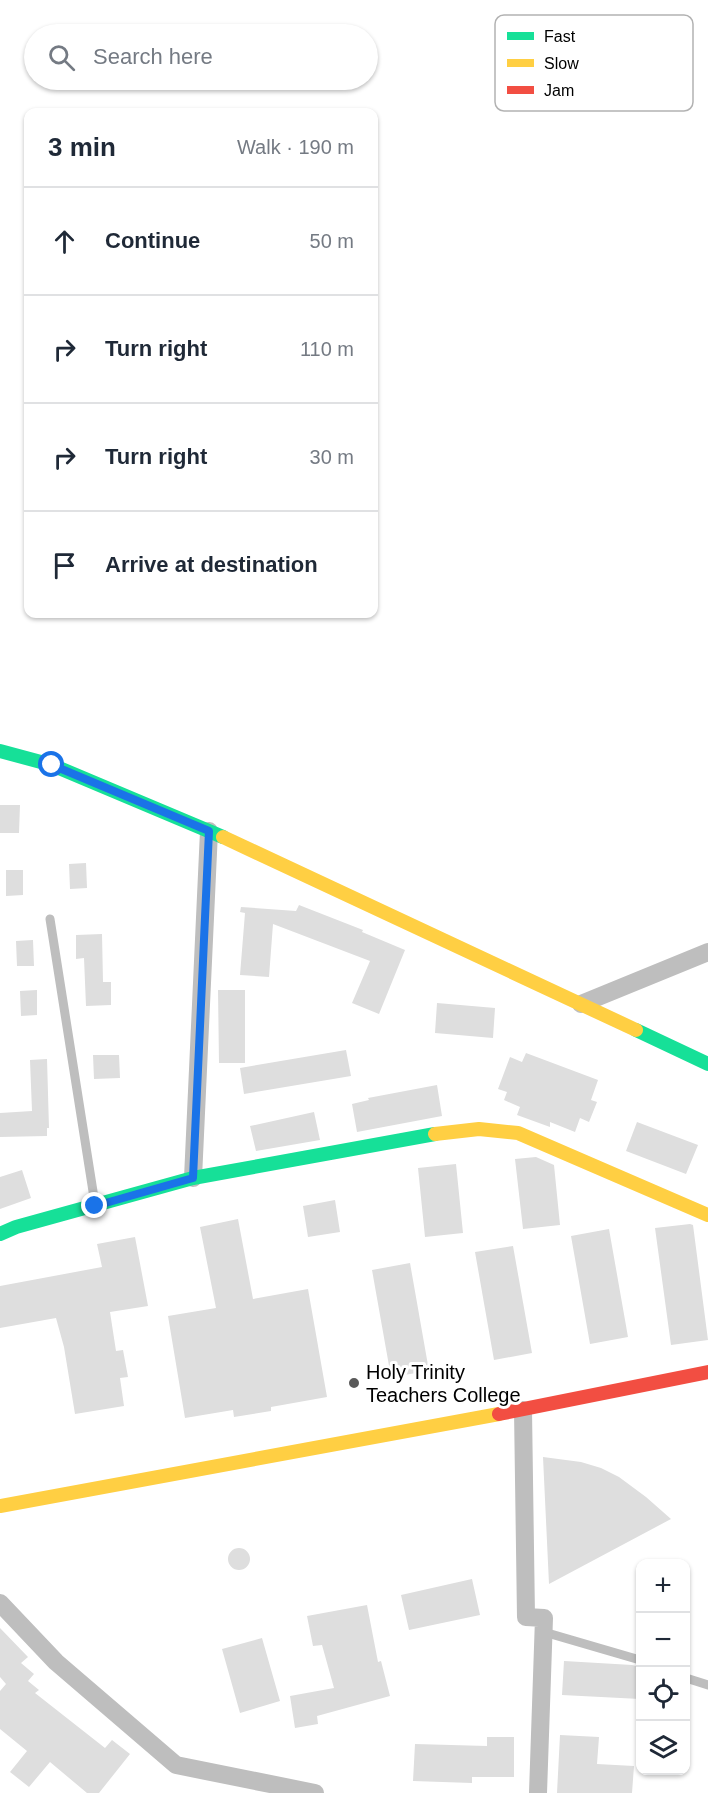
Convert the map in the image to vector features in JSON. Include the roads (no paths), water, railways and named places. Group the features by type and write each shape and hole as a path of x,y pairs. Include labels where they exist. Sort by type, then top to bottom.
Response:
{"street":[{"path":"0,751 52,765 209,831 708,1064"},
{"path":"193,1178 209,831"},
{"path":"581,1004 708,952"},
{"path":"0,1234 16,1227 193,1178 434,1134 479,1129 518,1133 708,1215"},
{"path":"0,1506 523,1410 708,1372"},
{"path":"523,1410 526,1617 544,1618 538,1793"},
{"path":"0,1603 56,1662 176,1765 315,1793"}],"lane":[{"path":"50,920 95,1206"},
{"path":"544,1632 636,1659"},
{"path":"690,1679 708,1684"}],"place":[{"name":"Holy Trinity Teachers College","path":"354,1383"}]}
